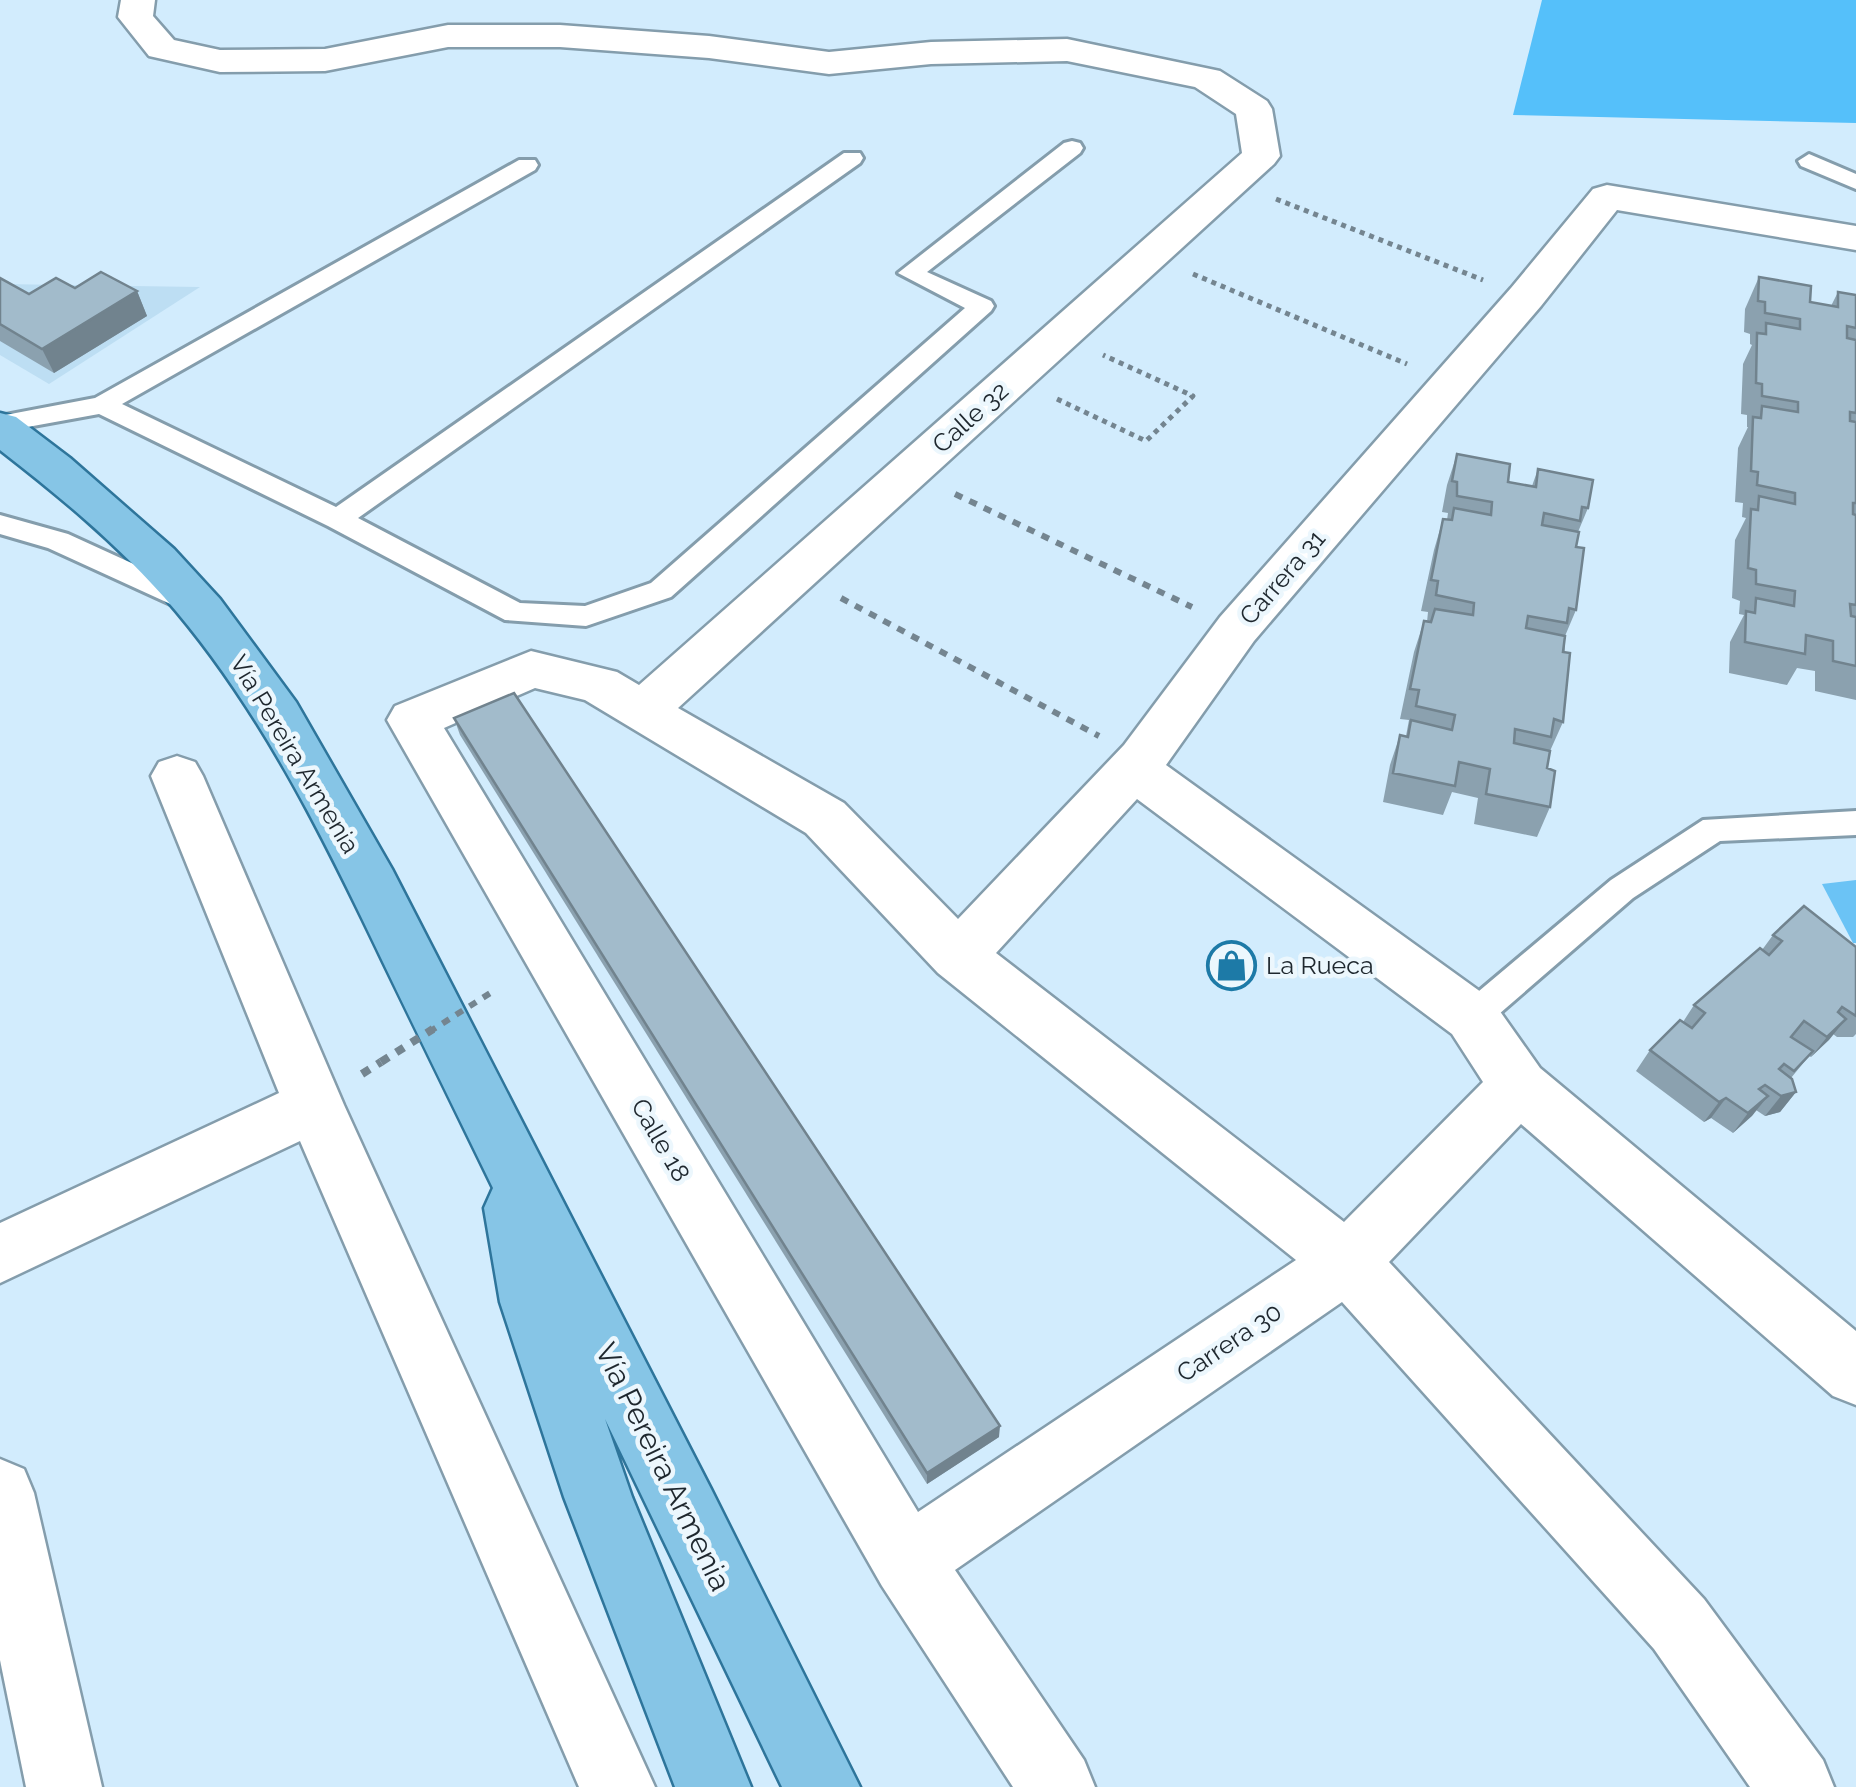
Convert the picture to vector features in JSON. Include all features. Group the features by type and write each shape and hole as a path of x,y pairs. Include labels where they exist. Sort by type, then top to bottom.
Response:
{"main road":[{"name":"Vía Pereira Armenia","path":"0,426 129,535 200,606 234,650 341,824 822,1787"},
{"name":"Vía Pereira Armenia","path":"504,1146 532,1302 598,1497 712,1787"}],"street":[{"name":"Calle 32","path":"138,0 136,16 162,48 220,61 325,60 448,36 560,36 708,47 828,63 931,53 1067,50 1207,79 1254,108 1261,156 643,710"},
{"name":"Carrera 31","path":"958,956 1138,764 1238,628 1526,297 1607,198 1856,238"},
{"name":"Calle 18","path":"643,710 599,686 530,669 413,720 907,1561 1057,1787"},
{"path":"643,710 824,818 958,956 1347,1262 1679,1624 1796,1787"},
{"path":"1138,764 1472,1017 1519,1086 1856,1373"},
{"path":"176,776 314,1105 617,1787"},
{"name":"Carrera 30","path":"907,1561 1347,1262 1519,1086"},
{"path":"0,1254 314,1105"},
{"path":"0,1494 64,1787"}],"lane":[{"path":"102,405 338,518 515,613 586,616 661,590 982,306 910,274 1072,148"},
{"path":"338,518 852,158"},
{"path":"1809,161 1856,182"},
{"path":"0,426 102,405 526,165"},
{"path":"0,524 89,554 200,606"},
{"path":"1472,1017 1622,888 1714,829 1856,824"}],"path":[{"path":"1233,182 1526,297"},
{"path":"1150,256 1451,382"},
{"path":"1013,378 1146,440 1193,396 1061,336"},
{"path":"908,472 1238,628"},
{"path":"796,574 1138,764"},
{"path":"380,1062 495,990"}],"shaded area":[{"path":"1542,0 1856,0 1856,123 1513,115"},
{"path":"0,284 200,287 49,384 0,355"},
{"path":"1856,880 1856,943 1853,943 1822,884"}],"building":[{"path":"101,272 137,291 42,349 0,324 0,278 29,294 56,278 75,288"},
{"path":"1759,277 1811,286 1810,302 1838,307 1838,292 1856,295 1856,328 1847,326 1847,338 1856,340 1856,413 1850,412 1850,421 1856,422 1856,605 1850,604 1851,616 1856,617 1856,666 1833,661 1833,641 1806,635 1805,654 1745,642 1746,611 1755,613 1756,598 1794,606 1795,591 1756,584 1756,570 1748,568 1751,509 1758,510 1759,496 1795,504 1795,493 1757,485 1758,472 1751,471 1753,417 1761,418 1762,406 1798,412 1798,402 1762,396 1762,384 1756,383 1757,333 1766,334 1766,323 1800,329 1800,319 1765,313 1765,302 1758,301"},
{"path":"1457,454 1510,464 1508,482 1536,487 1538,469 1593,480 1588,508 1582,507 1580,521 1544,513 1542,525 1579,532 1576,547 1584,548 1576,610 1569,608 1567,623 1528,616 1526,628 1565,636 1563,652 1570,653 1563,722 1554,719 1551,737 1515,729 1514,743 1550,751 1547,768 1555,771 1550,807 1486,794 1490,769 1459,762 1455,786 1393,773 1400,735 1408,737 1411,720 1452,730 1455,715 1416,706 1419,690 1410,689 1424,621 1431,622 1435,609 1473,615 1474,603 1436,595 1438,581 1431,580 1443,519 1452,520 1454,508 1491,515 1492,502 1457,496 1457,482 1452,481"},
{"path":"514,693 1000,1426 927,1473 454,718"},
{"path":"1804,906 1856,947 1856,1016 1842,1007 1838,1012 1846,1019 1827,1037 1804,1021 1791,1037 1813,1051 1794,1071 1784,1064 1779,1069 1792,1079 1796,1092 1781,1096 1765,1085 1759,1089 1768,1096 1748,1113 1726,1098 1719,1102 1650,1050 1680,1020 1692,1028 1705,1013 1694,1005 1760,948 1769,955 1782,941 1773,935"}],"place":[{"name":"La Rueca","path":"1231,965"}]}
